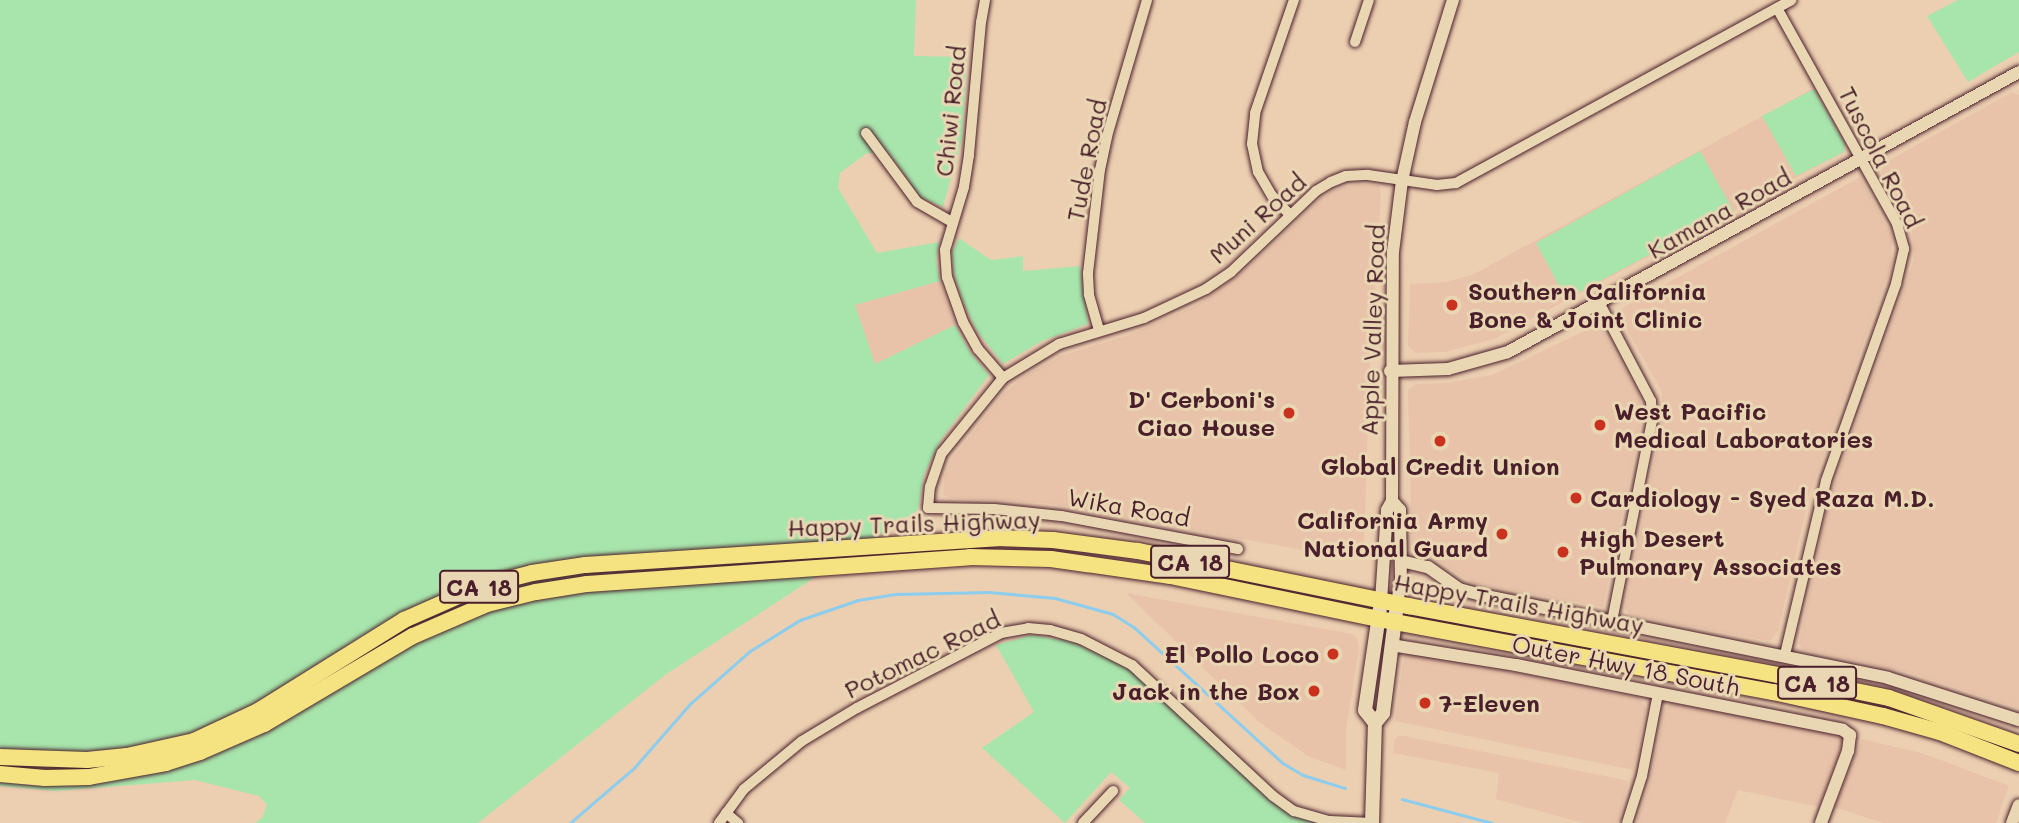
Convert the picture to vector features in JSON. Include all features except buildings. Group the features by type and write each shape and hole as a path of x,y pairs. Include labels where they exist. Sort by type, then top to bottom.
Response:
{"main road":[{"name":"Happy Trails Highway","path":"0,757 87,760 127,756 194,740 258,711 337,659 404,620 481,586 568,566 942,540 1053,540 1138,551 1889,698 2019,744"},
{"name":"Happy Trails Highway","path":"0,774 45,778 89,777 155,766 200,752 264,724 358,667 450,619 487,604 570,585 942,558 1051,559 1171,576 1857,710 1940,732 2019,763"},
{"name":"Apple Valley Road","path":"1375,723 1365,710 1389,602"},
{"name":"Apple Valley Road","path":"1372,823 1375,723 1383,713 1391,645 1387,620"}],"street":[{"name":"Chiwi Road","path":"985,0 964,187 945,250 947,277 954,300 978,349 1003,378"},
{"name":"Tude Road","path":"1099,330 1088,273 1100,170 1107,136 1147,0"},
{"path":"1290,215 1272,196 1258,172 1252,144 1255,113 1294,0"},
{"path":"1354,42 1368,0"},
{"name":"Apple Valley Road","path":"1389,602 1387,510 1392,501 1390,370 1393,252 1402,181 1429,71 1453,0"},
{"name":"Muni Road","path":"928,508 930,486 942,453 1003,378 1059,344 1165,310 1206,289 1231,272 1316,191 1346,176 1367,175 1437,185 1455,183 1791,0"},
{"name":"Tuscola Road","path":"1777,8 1897,225 1903,250 1902,262 1826,481 1785,655"},
{"name":"Kamana Road","path":"1390,370 1448,369 1482,362 1508,352 1600,304 1861,158 2018,76"},
{"path":"866,133 917,202 952,222"},
{"path":"1600,304 1651,401 1652,421 1612,621"},
{"name":"Apple Valley Road","path":"1389,602 1401,561 1400,510 1392,501"},
{"name":"Wika Road","path":"928,508 994,509 1061,516 1238,549"},
{"path":"1401,561 1428,567 1459,589 1481,595 1785,655 1920,686 2019,720"},
{"name":"Potomac Road","path":"719,823 744,789 802,741 857,708 1000,633 1028,628 1050,630 1081,639 1132,665 1273,796 1294,811 1330,821 1372,823"},
{"name":"Outer Hwy 18 South","path":"1391,645 1452,654 1836,728 1850,735 1848,751 1821,823"},
{"path":"1627,823 1642,776 1658,694"},
{"path":"1083,823 1113,791"},
{"path":"2012,823 2019,805"},
{"path":"726,813 738,823"}],"shaded area":[{"path":"1814,88 1846,144 1844,152 1494,339 1445,352 1416,353 1408,346 1410,284 1447,282 1474,274"},
{"path":"2012,92 2019,95 2019,708 1915,674 1802,649 1799,643 1828,502 1914,260 1912,228 1881,172 1884,163"},
{"path":"1860,177 1892,237 1891,266 1809,496 1778,631 1770,641 1630,615 1625,609 1664,412 1661,390 1620,317 1622,308"},
{"path":"1356,184 1379,185 1381,195 1370,360 1364,545 1357,551 1334,548 1313,552 1046,503 949,498 943,494 944,478 952,459 1004,393 1023,377 1061,356 1129,335 1197,305 1243,272 1320,199 1336,189"},
{"path":"940,281 955,325 875,364 855,305"},
{"path":"1599,324 1638,391 1643,412 1603,607 1473,583 1434,558 1415,551 1412,548 1408,390 1416,384 1447,383 1492,375"},
{"path":"1126,593 1352,634 1357,638 1359,648 1346,730 1346,770 1308,756 1259,722"},
{"path":"1411,652 1639,698 1646,708 1633,770 1395,721 1404,657"},
{"path":"1672,703 1836,733 1842,739 1842,747 1819,807 1738,790 1725,823 1636,823 1650,781 1664,709"},
{"path":"1399,735 1625,780 1628,783 1618,823 1583,823 1496,799 1499,773 1393,753 1394,741"},
{"path":"1862,739 1925,754 2009,786 1996,823 1883,823 1834,807"}],"green space":[{"path":"0,0 916,0 914,56 967,57 962,139 943,207 920,197 889,153 867,153 840,173 838,188 877,253 939,242 936,260 940,281 855,305 875,364 955,325 970,352 989,375 942,438 924,474 918,510 665,675 478,823 255,823 262,818 267,805 259,796 195,780 56,791 0,786"},
{"path":"1958,0 2019,0 2019,52 1968,82 1927,16"},
{"path":"1814,89 1845,144 1844,152 1796,176 1762,116"},
{"path":"1700,151 1733,210 1566,299 1536,243"},
{"path":"959,238 991,260 1023,256 1023,271 1080,266 1088,324 1042,341 1003,364 977,331 963,302 954,274 952,252"},
{"path":"1032,635 1072,642 1123,665 1142,678 1271,801 1316,823 1145,823 1119,800 1130,788 1111,772 1065,823 982,748 1034,712 996,645"}],"waterway":[{"path":"570,823 634,768 690,704 750,651 800,620 858,600 897,594 989,592 1055,598 1113,614 1135,628 1283,763 1303,775 1345,788"},
{"path":"1402,799 1492,823"}],"place":[{"name":"Southern California Bone & Joint Clinic","path":"1452,305"},
{"name":"D' Cerboni's Ciao House","path":"1289,413"},
{"name":"West Pacific Medical Laboratories","path":"1600,425"},
{"name":"Global Credit Union","path":"1440,441"},
{"name":"Cardiology - Syed Raza M.D.","path":"1576,498"},
{"name":"California Army National Guard","path":"1502,534"},
{"name":"High Desert Pulmonary Associates","path":"1563,552"},
{"name":"El Pollo Loco","path":"1333,654"},
{"name":"Jack in the Box","path":"1314,691"},
{"name":"7-Eleven","path":"1425,703"}]}
